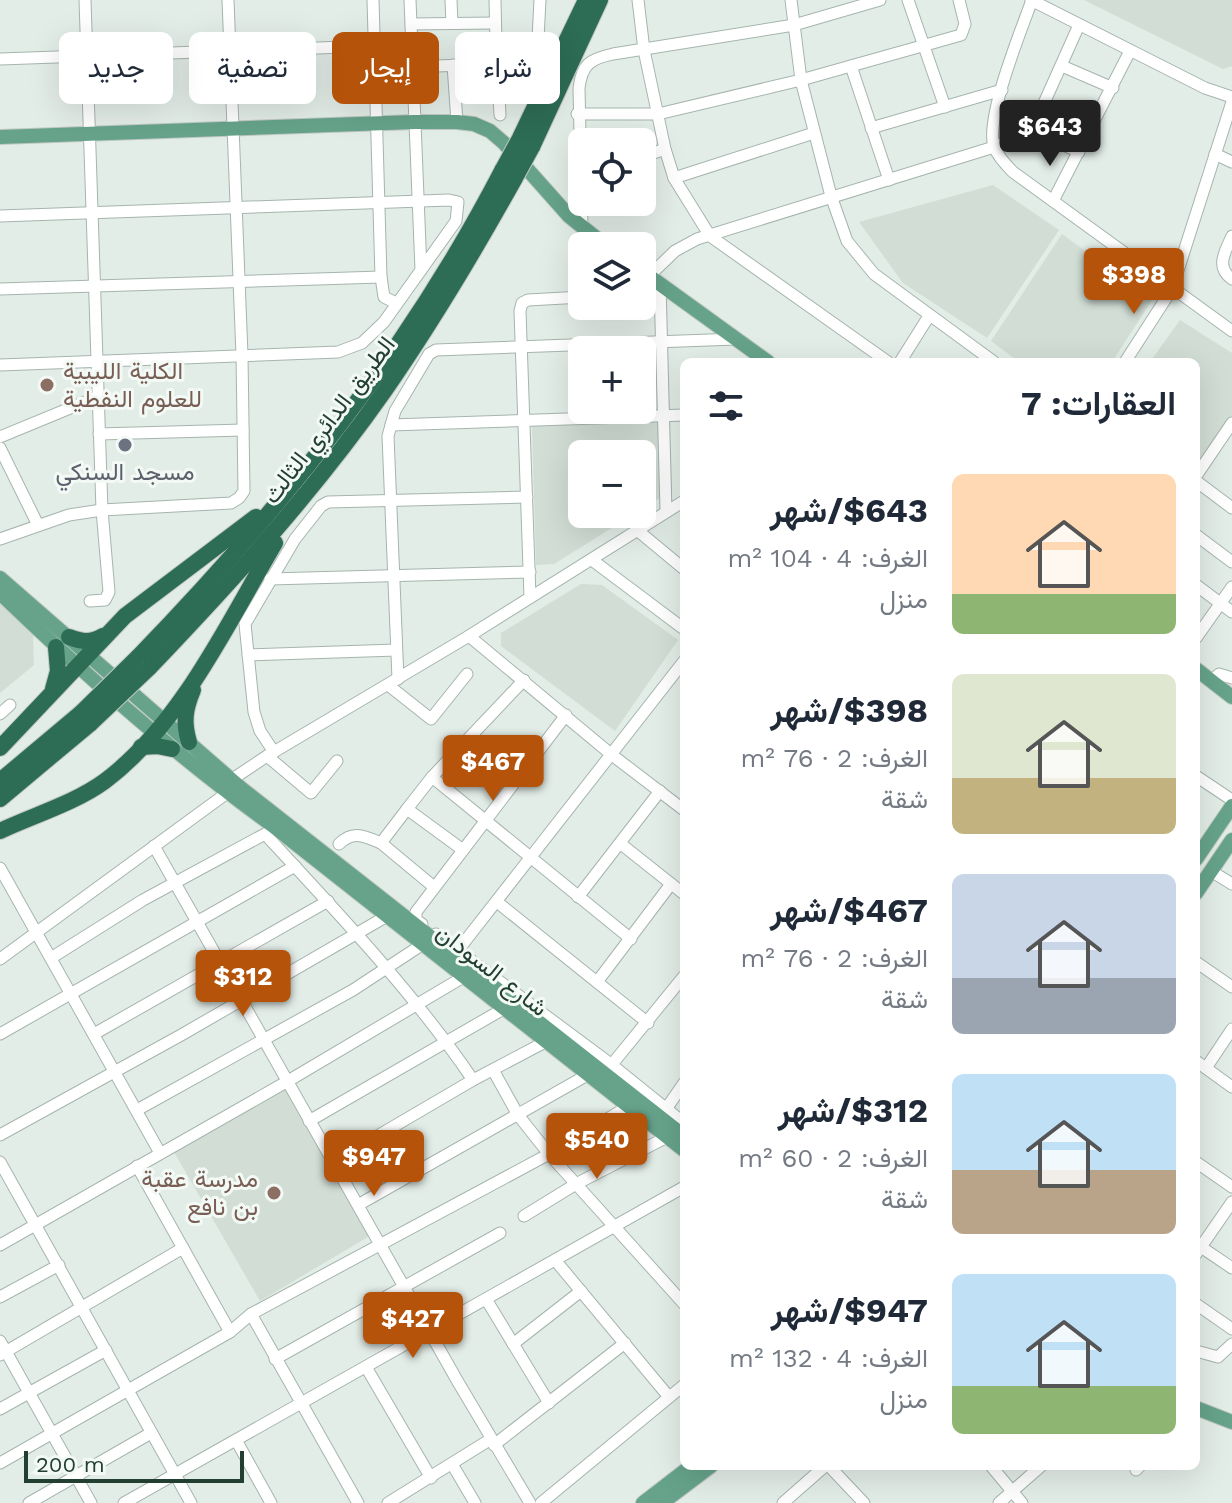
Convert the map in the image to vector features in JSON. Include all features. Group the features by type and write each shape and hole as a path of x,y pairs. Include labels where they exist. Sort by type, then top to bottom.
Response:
{"highway":[{"path":"526,143 586,0"},
{"path":"509,174 600,0"},
{"name":"الطريق الدائري الثالث","path":"143,663 381,371 509,174"},
{"name":"الطريق الدائري الثالث","path":"143,663 221,593 289,514 382,394 412,351 509,174"},
{"path":"0,748 108,633 152,594 277,501"},
{"path":"0,831 103,782 141,747 203,667 289,514"},
{"path":"53,691 63,642 90,642 108,633"},
{"path":"0,799 143,663"},
{"path":"189,742 185,714 203,667"},
{"path":"0,781 86,718"},
{"path":"141,747 172,749"}],"main road":[{"path":"0,137 457,122 480,126 504,143 559,206 588,232"},
{"path":"656,281 763,358"},
{"path":"0,578 63,642 77,666 158,726 189,742 229,787"},
{"path":"0,593 63,642 89,653 158,726 172,749 229,787"},
{"path":"1200,672 1232,694"},
{"name":"شارع السودان","path":"229,787 328,862 457,952 600,1073 680,1133"},
{"path":"1200,853 1232,806"},
{"path":"1200,887 1232,840"},
{"name":"شارع السودان","path":"328,862 387,916 547,1041 600,1073 629,1106 680,1147"},
{"path":"1200,1412 1230,1419"},
{"path":"643,1503 686,1470"},
{"path":"672,1500 706,1470"}],"street":[{"path":"85,0 86,32"},
{"path":"228,0 229,32"},
{"path":"373,0 374,32"},
{"path":"410,0 411,32"},
{"path":"451,0 452,23"},
{"path":"495,0 495,32"},
{"path":"538,32 540,0"},
{"path":"638,0 644,50 665,149 674,178 710,236 882,358"},
{"path":"791,0 801,80 831,196 847,241 874,274 988,358"},
{"path":"578,128 580,77 586,64 601,57 794,25 880,0"},
{"path":"908,0 945,107"},
{"path":"577,114 658,114 801,80 961,35 965,30 959,0"},
{"path":"1128,358 1172,289 1232,100 1031,0 994,120 994,147 1013,172 1172,289 1232,331"},
{"path":"411,24 495,23"},
{"path":"656,271 684,245 831,196 994,147 1032,130 1079,25"},
{"path":"1053,201 1130,51"},
{"path":"0,59 59,57"},
{"path":"439,65 453,65 457,122"},
{"path":"851,66 889,180"},
{"path":"1062,66 1113,88"},
{"path":"871,128 1002,90"},
{"path":"88,104 97,397 108,597 90,601"},
{"path":"0,539 69,515 102,510 219,504 239,498 244,483 242,355 231,104"},
{"path":"375,104 381,277 384,297 396,303"},
{"path":"413,104 421,270"},
{"path":"499,104 500,115"},
{"path":"1032,130 1079,152"},
{"path":"674,178 814,133"},
{"path":"656,152 665,149"},
{"path":"1215,154 1232,162"},
{"path":"0,216 449,200 458,202 459,207 456,221 375,333 351,349 338,352 0,365"},
{"path":"582,216 582,227"},
{"path":"1232,236 1223,255 1222,267 1232,279"},
{"path":"0,289 381,277"},
{"path":"530,597 522,303 568,298"},
{"path":"656,312 661,342 666,511"},
{"path":"903,358 929,316"},
{"path":"393,682 396,650 388,454 391,425 402,398 432,351 737,339"},
{"path":"0,437 97,397"},
{"path":"391,425 680,415"},
{"path":"1200,472 1232,424"},
{"path":"99,434 243,430"},
{"path":"0,448 38,525"},
{"path":"1200,481 1232,508"},
{"path":"337,761 311,793 270,754 254,712 245,624 295,539 324,503 527,497"},
{"path":"0,959 154,846 270,754 469,636 680,503"},
{"path":"637,530 680,566"},
{"path":"1200,538 1232,562"},
{"path":"592,560 680,626"},
{"path":"270,579 530,572"},
{"path":"1200,632 1232,587"},
{"path":"1200,588 1232,612"},
{"path":"469,636 612,755 680,807"},
{"path":"248,655 396,650"},
{"path":"566,715 416,912 416,920 457,952 680,666"},
{"path":"393,682 431,719 467,674"},
{"path":"1215,682 1219,674 1232,678"},
{"path":"381,843 432,777 524,680"},
{"path":"0,714 10,705"},
{"path":"432,777 631,939"},
{"path":"1200,779 1232,800"},
{"path":"578,897 660,791"},
{"path":"407,809 463,850"},
{"path":"51,958 175,883 265,834 328,901 418,1006 473,1080"},
{"path":"339,844 360,834 381,843 434,887"},
{"path":"621,844 680,891"},
{"path":"154,846 492,1442 530,1503"},
{"path":"0,1034 295,866"},
{"path":"0,868 160,1153"},
{"path":"1211,871 1232,884"},
{"path":"597,982 671,884"},
{"path":"94,1034 328,901"},
{"path":"497,902 648,1023"},
{"path":"0,1135 387,916"},
{"path":"137,1110 265,1041 386,970 423,944"},
{"path":"1200,969 1232,987"},
{"path":"0,1245 418,1006 465,976"},
{"path":"358,1205 600,1073 648,1023 680,981"},
{"path":"309,1121 505,1008"},
{"path":"1232,1029 1201,1065 1232,1087"},
{"path":"333,1162 473,1080 547,1041"},
{"path":"493,1070 518,1115 549,1154 680,1300"},
{"path":"600,1073 680,1120"},
{"path":"666,1109 680,1089"},
{"path":"0,1463 230,1332 251,1314 549,1154 629,1106"},
{"path":"524,1216 576,1184 667,1137"},
{"path":"0,1162 191,1503"},
{"path":"1200,1165 1232,1187"},
{"path":"137,1166 230,1332"},
{"path":"124,1503 614,1226 680,1194"},
{"path":"1200,1247 1232,1202"},
{"path":"275,1359 500,1233"},
{"path":"91,1503 2,1349 82,1308 183,1248"},
{"path":"1200,1251 1232,1268"},
{"path":"555,1260 669,1397"},
{"path":"0,1297 59,1265"},
{"path":"513,1344 581,1291"},
{"path":"486,1299 549,1403"},
{"path":"1200,1307 1232,1329"},
{"path":"251,1314 358,1503"},
{"path":"388,1503 410,1498 431,1478 549,1403 625,1343"},
{"path":"1200,1352 1218,1357 1232,1344"},
{"path":"0,1409 106,1350"},
{"path":"366,1367 431,1478"},
{"path":"541,1503 680,1388"},
{"path":"29,1503 151,1433"},
{"path":"236,1440 271,1503"},
{"path":"452,1464 475,1503"},
{"path":"783,1503 822,1470"},
{"path":"831,1470 864,1503"},
{"path":"994,1470 1022,1503"},
{"path":"999,1503 1036,1470"}],"shaded area":[{"path":"1084,0 1232,0 1232,66 1223,69"},
{"path":"993,185 1059,230 987,338 903,283 859,222"},
{"path":"1062,234 1152,300 1115,358 1014,358 991,341"},
{"path":"1180,320 1232,353 1232,415 1200,460 1200,358 1153,358"},
{"path":"656,419 663,496 656,500 656,440 568,440 568,528 612,528 554,564 536,565 532,425 656,424"},
{"path":"581,584 602,585 678,640 615,731 501,646 501,633"},
{"path":"0,602 33,634 34,665 0,693"},
{"name":"مدرسة عقبة بن نافع","path":"287,1085 373,1234 260,1301 174,1152"}],"place":[{"name":"الكلية الليبية للعلوم النفطية","path":"47,385"},
{"name":"مسجد السنكي","path":"125,445"},
{"name":"مدرسة عقبة بن نافع","path":"274,1193"}]}
